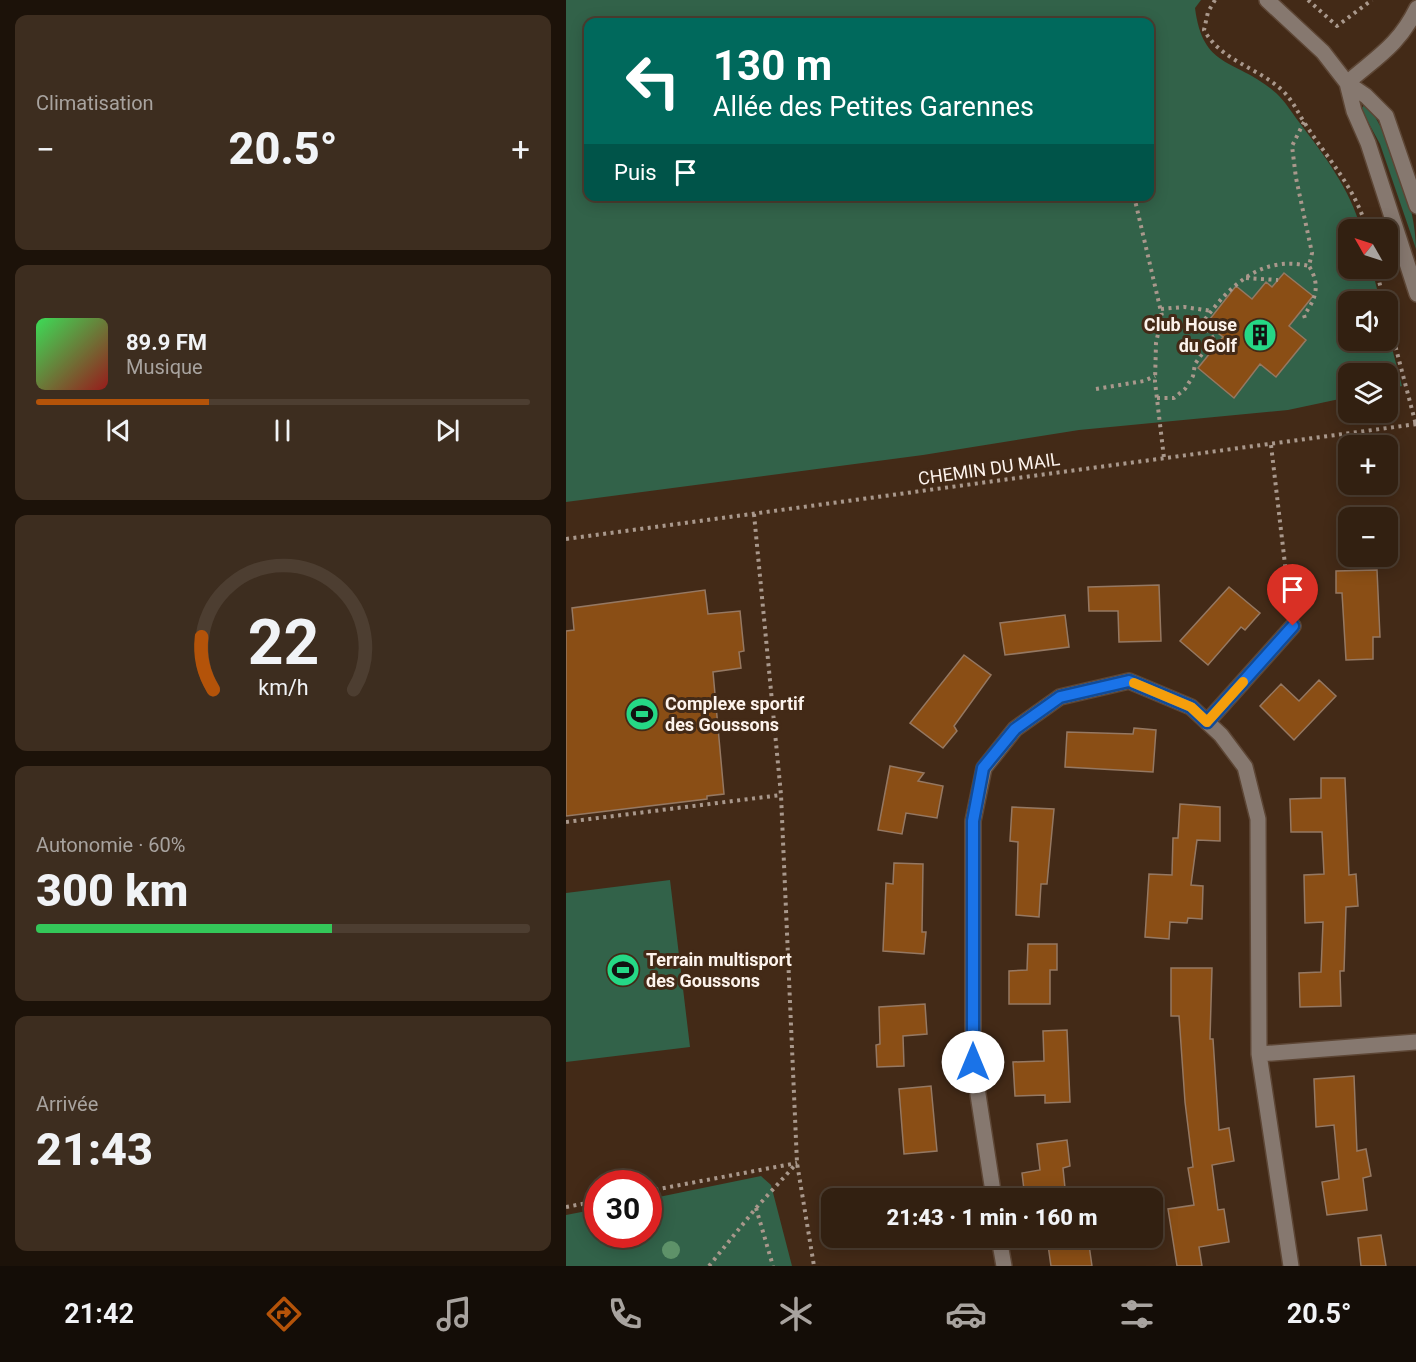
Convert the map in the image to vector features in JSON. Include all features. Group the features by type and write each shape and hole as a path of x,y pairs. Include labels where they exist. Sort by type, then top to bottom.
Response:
{"street":[{"path":"1267,0 1323,52 1347,83 1366,96 1386,116 1416,206"},
{"path":"1347,83 1390,50 1406,29 1416,8"},
{"path":"1347,83 1354,111 1371,154 1416,294"},
{"path":"1207,722 1293,626"},
{"path":"992,1188 973,1062 973,821 983,768 1015,729 1060,697 1129,681 1191,707 1221,735 1245,766 1258,819 1259,1054 1291,1266"},
{"path":"1259,1054 1416,1042"},
{"path":"1001,1248 1004,1266"}],"path":[{"path":"1215,0 1208,12 1204,30 1211,44 1226,56 1283,91 1337,166 1364,219"},
{"path":"1308,0 1337,26 1372,0"},
{"path":"1304,122 1292,146 1300,202 1312,253 1309,266 1316,277 1316,300 1304,315 1306,322"},
{"path":"1135,201 1161,309 1156,376 1164,459"},
{"path":"1157,398 1174,398 1193,376 1195,364 1213,338 1203,322 1245,278 1273,263 1290,262 1309,266"},
{"path":"1245,278 1278,280"},
{"path":"1161,309 1184,307 1212,310"},
{"path":"1397,351 1416,424"},
{"path":"1096,389 1144,381 1156,376"},
{"name":"CHEMIN DU MAIL","path":"566,539 1416,424"},
{"path":"1271,444 1293,626"},
{"path":"754,514 781,795 797,1163 814,1266"},
{"path":"566,822 781,795"},
{"path":"662,1188 797,1163"},
{"path":"709,1266 756,1208 797,1163"},
{"path":"566,1207 584,1204"},
{"path":"756,1208 773,1266"}],"green space":[{"path":"566,0 1201,0 1195,8 1199,28 1206,43 1224,61 1262,82 1279,96 1335,173 1356,214 1358,219 1338,219 1338,279 1374,279 1378,291 1338,291 1338,351 1393,351 1396,363 1338,363 1338,399 1288,410 1079,430 923,455 566,502"},
{"path":"1366,103 1393,153 1407,193 1416,249 1380,144 1361,109"},
{"path":"1398,371 1402,386 1398,387"},
{"name":"Terrain multisport des Goussons","path":"670,880 690,1047 566,1062 566,893"},
{"path":"761,1176 771,1185 792,1266 566,1266 566,1215 584,1212 584,1248 662,1248 662,1196"}],"building":[{"name":"Club House du Golf","path":"1284,273 1313,296 1289,326 1306,340 1276,377 1260,364 1234,398 1198,368 1223,337 1206,324 1236,286 1252,299 1266,282 1272,287"},
{"path":"1377,570 1380,637 1373,637 1373,659 1346,660 1342,593 1336,593 1336,571"},
{"path":"1159,585 1161,641 1119,642 1118,611 1089,611 1088,587"},
{"path":"1229,587 1260,613 1245,630 1241,627 1208,665 1180,641"},
{"name":"Complexe sportif des Goussons","path":"705,590 708,614 740,611 744,651 739,652 741,668 713,672 724,794 707,796 707,799 566,816 566,631 574,630 572,608"},
{"path":"1065,615 1069,647 1005,655 1000,623"},
{"path":"964,655 991,675 954,726 957,731 943,748 910,723"},
{"path":"1319,680 1336,696 1294,740 1260,706 1281,684 1299,701"},
{"path":"1134,728 1156,730 1153,772 1065,767 1067,732 1133,734"},
{"path":"890,766 924,773 918,781 943,786 937,818 906,813 902,834 878,830"},
{"path":"1321,778 1345,778 1349,875 1356,874 1358,906 1346,907 1344,971 1340,971 1341,1006 1300,1007 1299,973 1321,972 1323,922 1305,923 1304,875 1324,874 1322,832 1291,832 1290,799 1321,798"},
{"path":"1180,804 1220,807 1220,841 1197,840 1191,885 1203,886 1202,919 1188,918 1187,923 1170,922 1169,939 1145,937 1149,874 1172,875 1173,838 1178,838"},
{"path":"1012,807 1054,809 1047,884 1041,884 1039,917 1016,915 1018,842 1010,841"},
{"path":"894,863 923,864 922,932 926,932 924,954 883,951 886,883 893,884"},
{"path":"1028,944 1057,944 1057,970 1050,970 1050,1004 1009,1004 1009,971 1027,970"},
{"path":"1171,968 1212,968 1210,1039 1213,1039 1219,1130 1229,1128 1234,1161 1212,1165 1218,1210 1224,1209 1229,1242 1199,1247 1202,1266 1177,1266 1168,1209 1194,1205 1188,1168 1193,1167 1185,1102 1179,1016 1171,1016"},
{"path":"925,1004 927,1034 903,1036 904,1066 877,1067 876,1045 880,1044 879,1007"},
{"path":"1067,1030 1070,1102 1045,1103 1045,1095 1015,1096 1013,1062 1044,1061 1043,1031"},
{"path":"1354,1076 1357,1151 1366,1149 1371,1176 1363,1178 1367,1210 1327,1215 1322,1182 1339,1179 1334,1125 1316,1127 1314,1079"},
{"path":"931,1086 937,1151 904,1154 899,1089"},
{"path":"1067,1140 1070,1166 1063,1168 1065,1188 1024,1188 1022,1173 1040,1170 1037,1144"},
{"path":"1381,1235 1386,1266 1361,1266 1358,1238"},
{"path":"1048,1248 1089,1248 1092,1266 1051,1266"}],"slow traffic":[{"path":"1134,683 1191,707 1207,722 1243,682"}],"place":[{"name":"Club House du Golf","path":"1260,335"},
{"name":"Complexe sportif des Goussons","path":"642,714"},
{"name":"Terrain multisport des Goussons","path":"623,970"}],"route":[{"path":"973,1062 973,821 983,768 1015,729 1060,697 1129,681 1191,707 1207,722 1293,626"}]}
